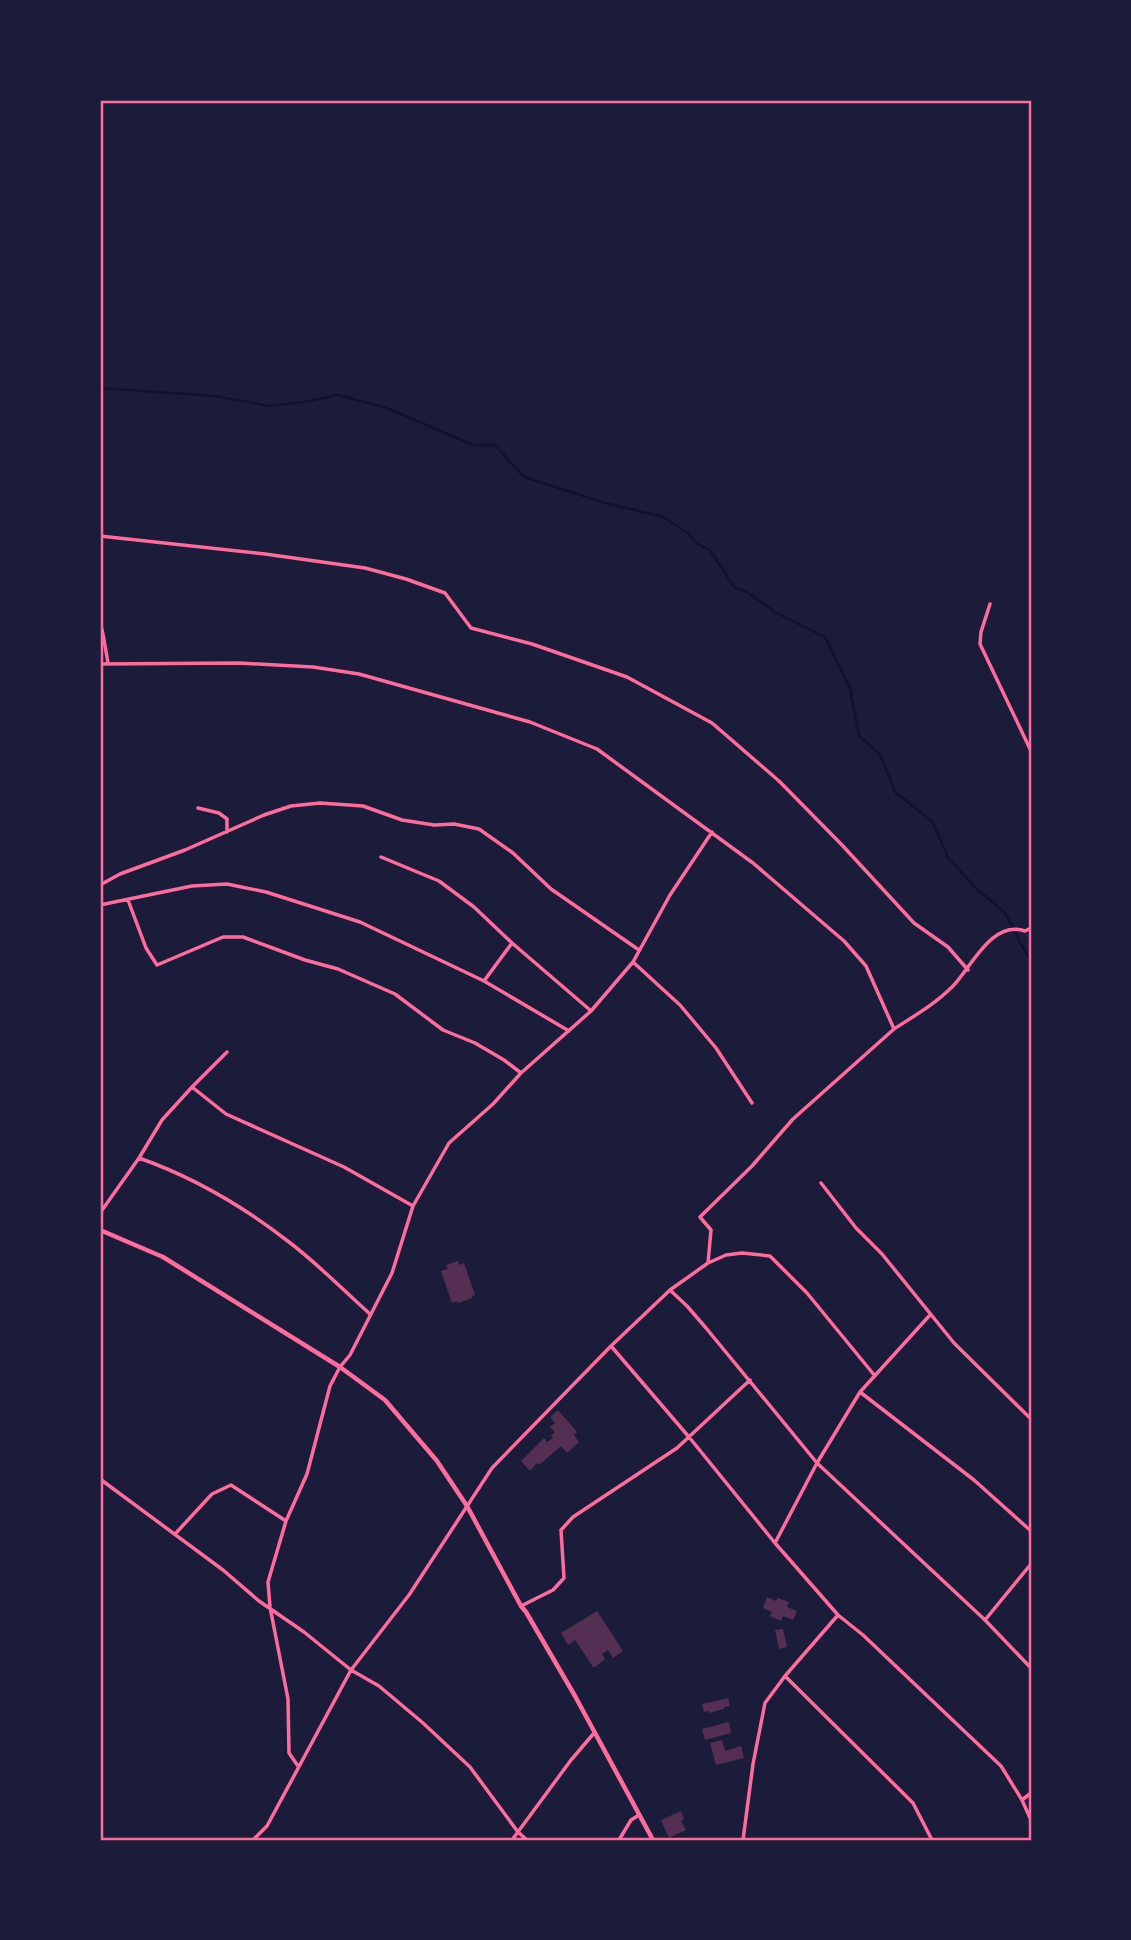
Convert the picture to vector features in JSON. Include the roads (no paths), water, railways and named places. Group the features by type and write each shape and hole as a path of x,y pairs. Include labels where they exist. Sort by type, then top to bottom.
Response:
{"main road":[{"path":"100,1230 163,1257 340,1367 397,1412 438,1461 467,1506 521,1606 641,1814 653,1840"}],"street":[{"path":"100,536 365,568 445,593 471,628 532,644 627,677 712,723 779,781 914,923 948,947 968,970"},
{"path":"990,604 981,632 981,644 1031,751"},
{"path":"100,622 108,663"},
{"path":"100,664 239,663 313,667 359,674 530,722 597,749 712,832 844,941 866,966 894,1029"},
{"path":"100,885 120,874 291,806 320,803 363,806 402,820 479,829 513,853 551,889 639,950"},
{"path":"198,808 219,813 227,819 227,832"},
{"path":"298,1766 289,1753 288,1699 270,1607 268,1581 286,1521 307,1474 330,1386 350,1355 391,1273 414,1206 449,1143 493,1104 521,1073 591,1011 633,961 670,895 712,832"},
{"path":"381,857 439,881 474,907 591,1011"},
{"path":"100,905 192,886 227,884 266,892 360,922 484,981 569,1031"},
{"path":"128,900 146,948 157,965 223,937 243,937 338,969 395,994 443,1030 475,1043 521,1073"},
{"path":"708,1263 711,1230 701,1217 752,1166 793,1119 894,1029 951,988 992,938 1009,929 1025,931 1031,928"},
{"path":"484,981 512,943"},
{"path":"633,961 680,1005 716,1048 752,1103"},
{"path":"100,1220 100,1213 162,1120 227,1052"},
{"path":"191,1087 226,1114 344,1167 414,1206"},
{"path":"139,1158 233,1202 290,1242 370,1314"},
{"path":"821,1183 930,1315 985,1375 1031,1419"},
{"path":"253,1840 267,1826 351,1670 409,1595 492,1468 611,1346 670,1290 708,1263 726,1255 742,1253 770,1256 807,1293 875,1376"},
{"path":"670,1290 750,1380 817,1463 985,1620 1031,1668"},
{"path":"775,1543 817,1463 860,1391 930,1315"},
{"path":"611,1346 838,1615 863,1635 1001,1766 1031,1820"},
{"path":"521,1606 553,1590 564,1578 561,1530 573,1517 677,1448 750,1380"},
{"path":"860,1391 974,1480 1031,1531"},
{"path":"100,1479 351,1670 379,1686 423,1723 470,1768 527,1840"},
{"path":"174,1534 212,1494 231,1485 286,1521"},
{"path":"985,1620 1031,1564"},
{"path":"743,1840 753,1764 765,1703 838,1615"},
{"path":"786,1676 912,1803 932,1840"},
{"path":"512,1840 595,1732"},
{"path":"1022,1800 1031,1793"},
{"path":"620,1840 631,1820 641,1814"}],"waterway":[{"path":"100,388 215,396 269,406 338,395 387,408 473,445 495,445 524,477 602,502 663,517 688,533 696,543 710,550 735,588 747,592 775,612 825,637 850,688 859,736 879,753 896,793 932,821 949,859 978,890 1004,912 1031,960"}]}
